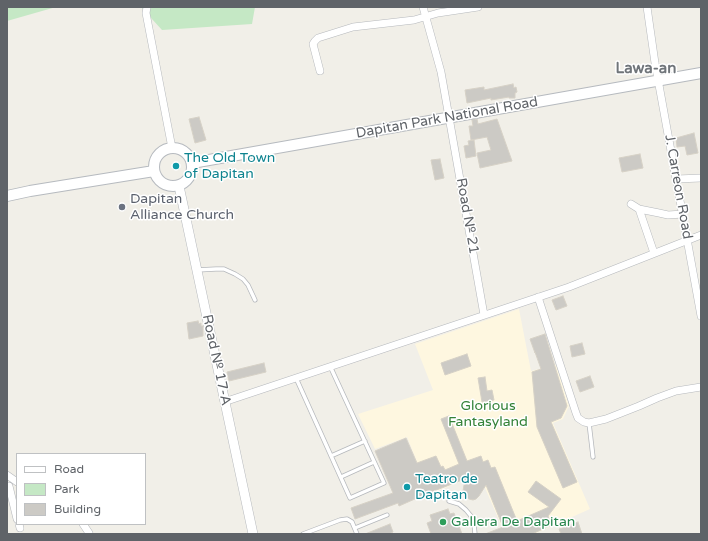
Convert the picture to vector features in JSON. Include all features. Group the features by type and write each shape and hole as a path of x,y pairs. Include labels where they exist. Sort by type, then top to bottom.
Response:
{"main road":[{"name":"Dapitan Park National Road","path":"192,163 701,73"},
{"path":"172,148 181,149 185,152 191,159 192,163 192,172 189,179 179,186 170,186 161,182 154,171 157,157 163,150 172,148"},
{"path":"7,196 154,171"}],"street":[{"path":"148,7 146,14 172,148"},
{"name":"Road № 21","path":"423,7 442,72 484,315"},
{"path":"320,71 313,44 318,38 353,27 414,20 438,13 478,7"},
{"name":"J. Carreon Road","path":"647,7 655,63 701,316"},
{"path":"677,179 701,178"},
{"name":"Road № 17-A","path":"179,186 253,534"},
{"path":"631,204 639,209 668,214 683,214"},
{"path":"639,209 654,253"},
{"path":"224,402 569,287 701,235"},
{"path":"538,297 576,413 584,422 589,423 606,419 676,391 701,387"},
{"path":"7,475 16,481 8,486 16,515"},
{"path":"84,525 90,534"}],"lane":[{"path":"197,270 224,269 235,274 243,279 248,285 255,300"},
{"path":"296,378 350,498 384,483 330,366"},
{"path":"589,423 592,458"},
{"path":"331,456 365,441"},
{"path":"341,477 374,462"},
{"path":"449,501 459,504 471,516 475,534"},
{"path":"355,528 387,515"},
{"path":"303,534 340,520 347,519 352,522 357,534"}],"shaded area":[{"name":"Glorious Fantasyland","path":"519,309 531,371 556,365 569,406 563,419 553,423 590,509 534,534 505,534 479,474 430,494 407,437 375,449 358,414 433,390 415,344"}],"green space":[{"path":"7,7 56,7 7,21"},
{"path":"141,7 255,7 252,24 162,30"}],"building":[{"path":"513,84 514,88 516,87 517,92 515,93 515,98 509,97 491,100 491,98 467,103 465,90 484,87 484,90"},
{"path":"199,117 206,140 195,143 189,119"},
{"path":"477,119 478,124 497,119 512,161 480,168 477,153 491,150 487,137 471,140 469,126 473,126 472,120"},
{"path":"694,133 698,153 687,155 685,146 677,147 676,138"},
{"path":"474,140 476,156 466,158 464,146 469,145 468,141"},
{"path":"640,154 643,168 622,172 619,158"},
{"path":"440,159 444,178 435,180 431,160"},
{"path":"563,296 567,306 556,310 552,300"},
{"path":"198,321 199,324 201,323 201,326 203,326 203,336 189,339 187,323"},
{"path":"545,334 567,406 561,418 551,422 577,482 563,488 537,427 532,372 541,369 530,339"},
{"path":"582,343 585,354 572,357 570,346"},
{"path":"467,354 471,366 445,375 441,363"},
{"path":"264,363 266,372 229,381 227,372"},
{"path":"590,376 594,387 580,392 576,381"},
{"path":"485,377 487,391 492,390 494,400 482,402 478,378"},
{"path":"449,416 467,461 481,456 483,462 488,460 491,468 495,467 517,521 549,507 528,492 536,481 561,499 548,516 552,525 532,534 485,534 503,527 486,485 476,499 469,499 463,491 465,479 399,506 398,503 355,519 351,508 393,493 375,451 406,438 417,463 436,456 441,467 443,466 445,470 459,464 441,419"},
{"name":"Gallera De Dapitan","path":"448,509 450,514 454,513 462,534 431,534 427,523 432,521 430,515"},
{"path":"578,522 582,534 561,534 559,529"},
{"path":"390,524 393,532 389,534 365,534"}],"place":[{"name":"The Old Town of Dapitan","path":"176,166"},
{"name":"Dapitan Alliance Church","path":"122,207"},
{"name":"Teatro de Dapitan","path":"407,487"},
{"name":"Gallera De Dapitan","path":"443,522"}],"district":[{"name":"Lawa-an","path":"646,69"}]}
